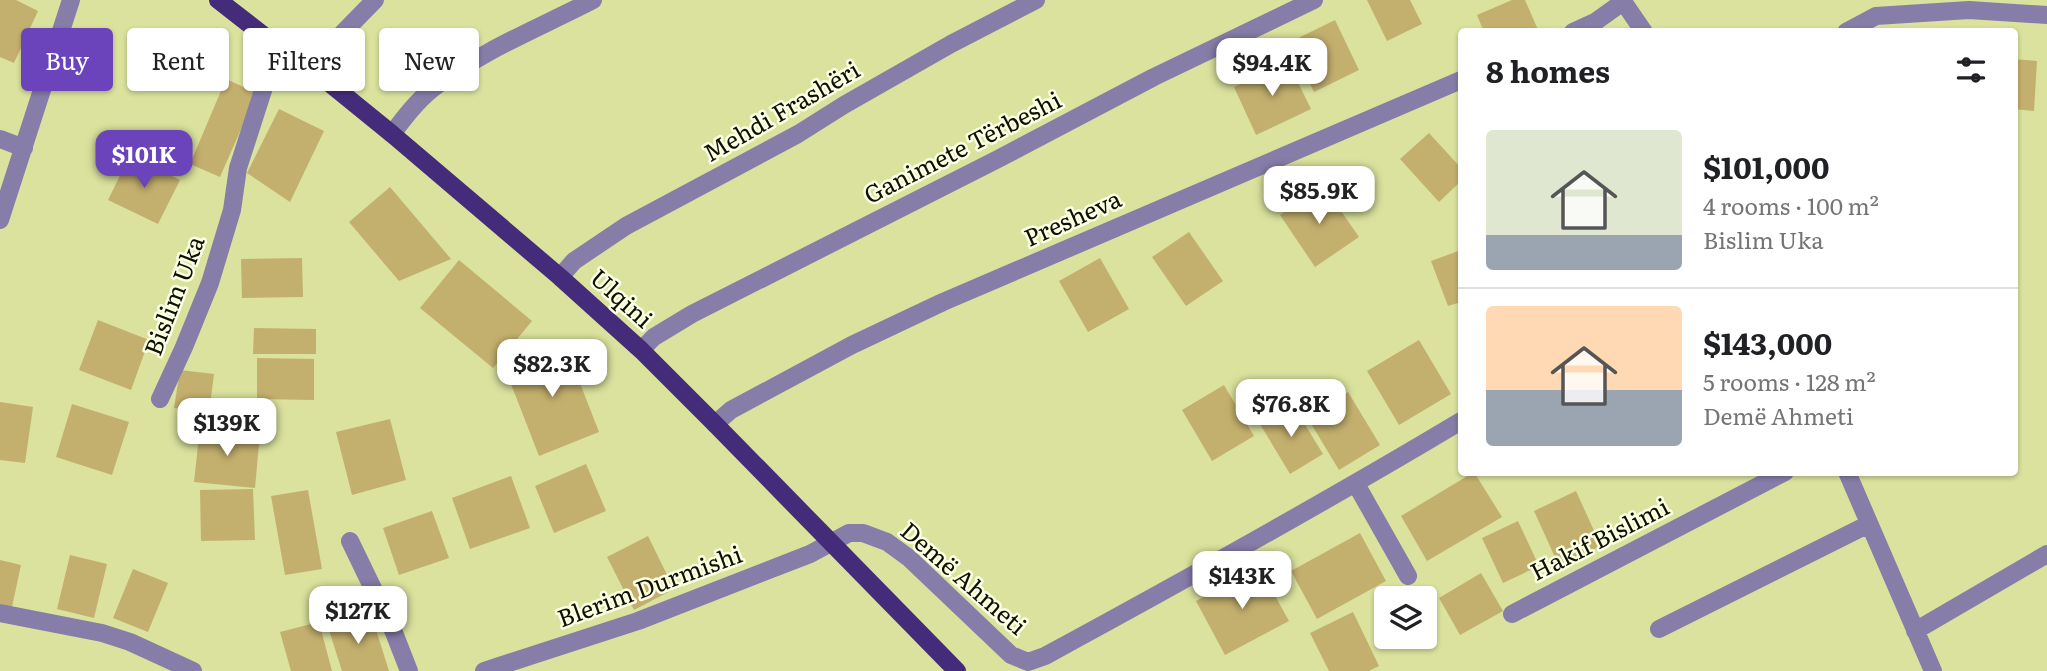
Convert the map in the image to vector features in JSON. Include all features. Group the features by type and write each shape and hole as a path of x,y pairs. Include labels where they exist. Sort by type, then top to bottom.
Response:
{"main road":[{"name":"Ulqini","path":"218,0 254,28"},
{"name":"Ulqini","path":"339,91 560,277 641,350 957,671"}],"street":[{"path":"0,220 71,0"},
{"path":"348,28 375,0"},
{"path":"392,134 408,112 431,90 476,59 593,0"},
{"name":"Mehdi Frashëri","path":"560,277 574,261 626,226 798,134 951,44 1037,0"},
{"name":"Ganimete Tërbeshi","path":"641,350 654,337 692,314 1154,77 1314,0"},
{"path":"1582,28 1595,22 1622,1 1641,28"},
{"path":"1854,28 1876,16 1969,10 2047,15"},
{"name":"Presheva","path":"715,424 731,410 840,351 943,302 1458,81"},
{"name":"Bislim Uka","path":"160,399 210,283 232,210 238,168 263,91"},
{"path":"0,139 24,148"},
{"name":"Demë Ahmeti","path":"830,542 849,533 863,533 887,542 909,558 1011,655 1028,662 1069,643 1356,484 1458,423"},
{"name":"Hakif Bislimi","path":"1512,614 1777,476"},
{"path":"1849,476 1933,671"},
{"path":"1356,484 1408,576"},
{"path":"1658,629 1869,524"},
{"path":"350,541 393,630 409,671"},
{"name":"Blerim Durmishi","path":"484,671 638,621 810,554 830,542"},
{"path":"1915,631 2047,554"},
{"path":"0,613 102,633 130,642 193,671"}],"building":[{"path":"0,0 16,0 38,11 30,28 21,28 21,48 14,63 0,57"},
{"path":"1367,0 1410,0 1422,24 1387,41"},
{"path":"1512,0 1525,0 1537,28 1482,28 1477,15"},
{"path":"1335,20 1359,70 1314,92 1290,42"},
{"path":"2018,59 2037,61 2034,111 2018,109"},
{"path":"1288,62 1311,109 1256,135 1234,87"},
{"path":"229,80 243,87 243,91 257,93 220,177 190,164 221,91 229,91"},
{"path":"279,109 324,131 290,202 247,173"},
{"path":"1429,133 1458,165 1458,184 1439,202 1400,159"},
{"path":"130,155 180,180 158,224 108,200"},
{"path":"1323,185 1359,237 1315,267 1280,215"},
{"path":"390,187 451,259 399,281 349,222"},
{"path":"1189,232 1223,281 1186,306 1152,257"},
{"path":"1458,251 1458,303 1448,306 1431,261"},
{"path":"302,258 303,297 242,298 241,259"},
{"path":"1100,258 1129,309 1088,332 1059,281"},
{"path":"459,260 532,321 493,368 420,308"},
{"path":"98,320 149,340 131,390 79,370"},
{"path":"254,328 316,329 316,354 253,354"},
{"path":"1419,340 1451,394 1399,425 1367,371"},
{"path":"564,342 599,432 539,456 504,366"},
{"path":"257,358 314,359 314,400 257,399"},
{"path":"180,370 214,374 209,413 174,408"},
{"path":"1224,385 1254,436 1212,461 1182,410"},
{"path":"1348,392 1380,445 1339,470 1307,417"},
{"path":"0,402 33,407 25,463 0,460"},
{"path":"72,404 129,422 112,475 56,457"},
{"path":"1293,405 1323,454 1290,474 1260,424"},
{"path":"390,419 406,480 352,495 336,432"},
{"path":"200,427 260,433 255,488 194,482"},
{"path":"586,464 606,511 554,533 535,486"},
{"path":"511,476 530,528 470,549 452,498"},
{"path":"1467,476 1476,476 1502,517 1427,561 1401,516"},
{"path":"253,489 255,540 201,541 200,490"},
{"path":"308,490 322,569 285,575 271,496"},
{"path":"1576,491 1601,546 1559,566 1534,511"},
{"path":"432,511 449,558 399,575 383,528"},
{"path":"1518,521 1539,566 1503,583 1482,538"},
{"path":"1360,533 1386,581 1317,619 1291,571"},
{"path":"648,536 674,589 634,610 607,557"},
{"path":"70,555 107,564 94,618 57,609"},
{"path":"0,560 21,565 12,607 0,605"},
{"path":"1259,567 1289,621 1225,655 1196,601"},
{"path":"133,569 168,583 148,632 113,618"},
{"path":"1481,573 1503,611 1460,635 1439,598"},
{"path":"1353,612 1379,666 1369,671 1329,671 1310,633"},
{"path":"371,614 389,671 342,671 328,627"},
{"path":"319,622 332,671 291,671 280,632"}]}
